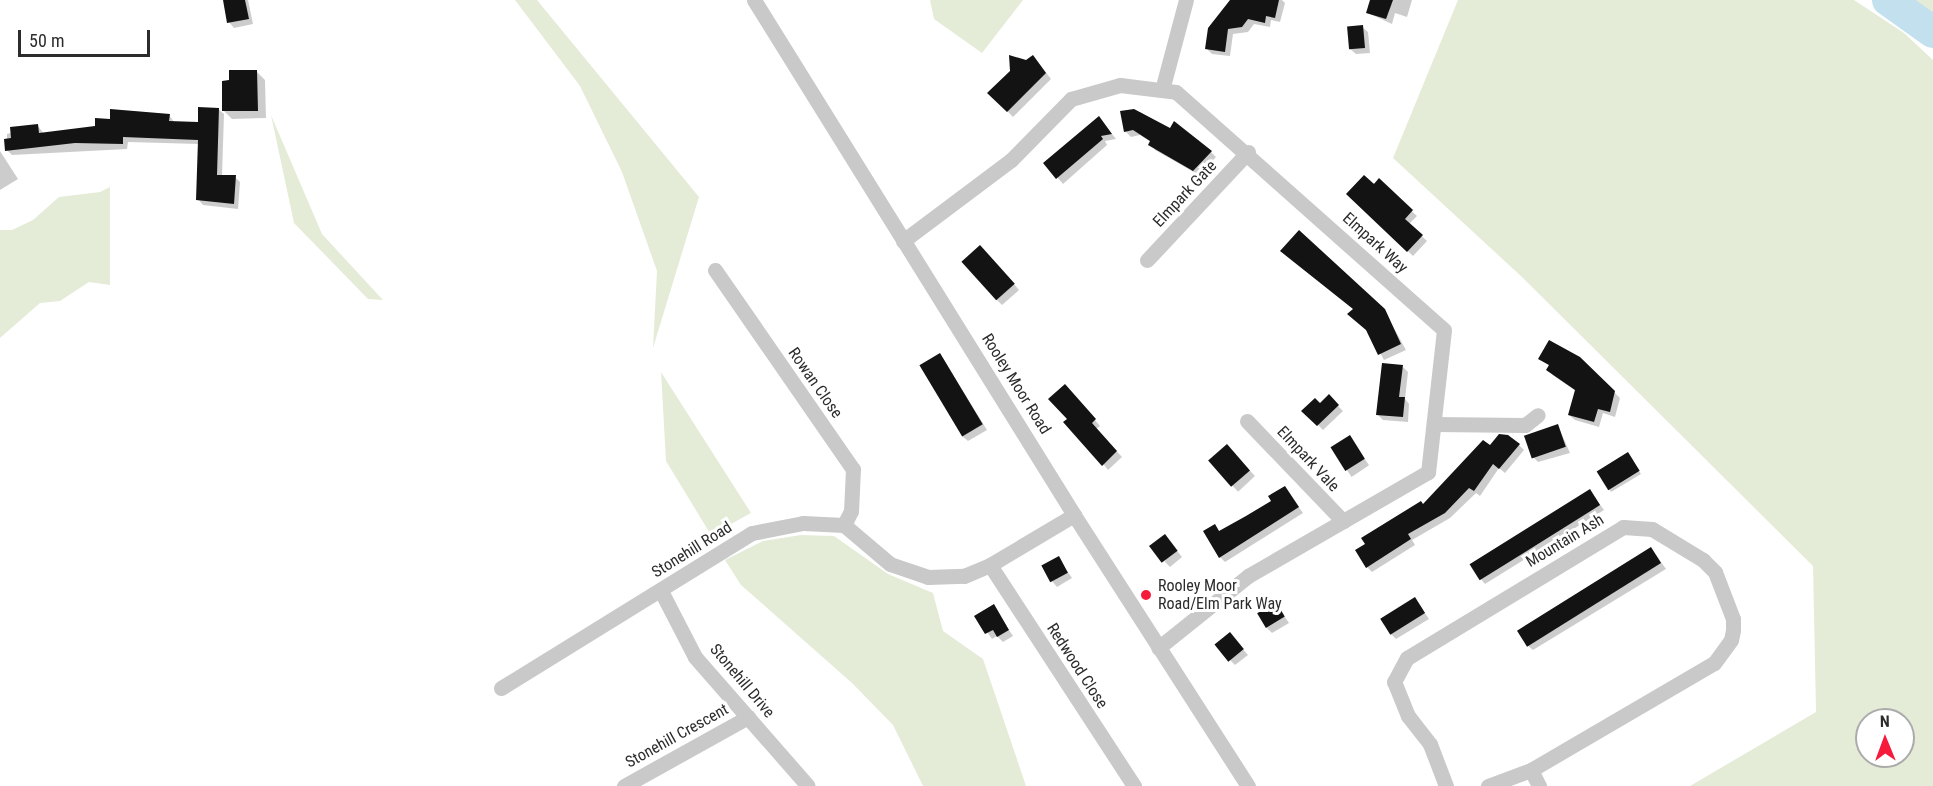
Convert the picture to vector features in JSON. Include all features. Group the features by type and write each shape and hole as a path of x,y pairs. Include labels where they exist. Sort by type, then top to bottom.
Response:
{"street":[{"name":"Rooley Moor Road","path":"754,0 1074,515 1248,786"},
{"path":"1162,90 1186,0"},
{"name":"Elmpark Way","path":"903,241 1011,160 1071,99 1120,85 1176,92 1248,152 1444,330 1428,472 1248,576 1158,648"},
{"name":"Elmpark Gate","path":"1147,260 1248,152"},
{"name":"Rowan Close","path":"715,270 853,469 851,511 844,525"},
{"path":"1434,424 1525,424 1538,415"},
{"name":"Elmpark Vale","path":"1247,421 1342,521"},
{"path":"844,525 890,564 928,577 964,576 990,565 1074,515"},
{"name":"Stonehill Road","path":"501,688 752,533 803,523 844,525"},
{"name":"Mountain Ash","path":"1446,786 1430,744 1408,716 1394,682 1407,658 1623,527 1652,529 1703,560 1715,572 1732,619 1731,640 1714,663 1531,770 1488,786"},
{"name":"Redwood Close","path":"990,565 1134,786"},
{"name":"Stonehill Drive","path":"661,591 695,657 808,786"},
{"name":"Stonehill Crescent","path":"624,786 748,717"},
{"path":"1531,770 1539,786"}],"green space":[{"path":"515,0 537,0 699,197 653,348 657,271 622,172 580,86"},
{"path":"930,0 1023,0 982,53 934,19"},
{"path":"1458,0 1854,0 1904,33 1933,60 1933,786 1690,786 1816,712 1813,566 1522,277 1393,158"},
{"path":"1901,0 1933,0 1933,19 1928,15"},
{"path":"271,115 322,234 383,300 368,299 294,223"},
{"path":"110,187 110,285 89,282 60,301 40,303 0,338 0,230 12,230 33,220 59,197 100,192"},
{"path":"661,372 751,513 711,535 666,461"},
{"path":"801,535 834,536 888,574 933,593 943,631 983,659 1026,786 923,786 893,725 852,683 741,585 725,560 763,541"}],"building":[{"path":"223,0 245,0 249,19 227,23"},
{"path":"1230,0 1279,0 1275,18 1266,16 1265,23 1248,19 1242,27 1228,29 1225,52 1205,49 1208,28"},
{"path":"1370,0 1393,0 1386,19 1366,13"},
{"path":"1363,25 1365,48 1349,49 1347,26"},
{"path":"1009,55 1026,60 1033,55 1046,73 1007,112 987,93 1010,71"},
{"path":"229,70 257,70 258,111 222,111 222,81 229,80"},
{"path":"198,107 219,108 217,175 236,175 234,204 196,200 198,140 123,137 123,144 75,143 5,151 4,139 11,138 10,127 38,124 39,133 95,126 95,118 110,119 110,109 170,114 169,121 198,122"},
{"path":"1134,109 1170,128 1174,121 1212,151 1193,171 1148,145 1150,141 1133,130 1124,132 1120,111"},
{"path":"1099,116 1112,134 1101,136 1103,139 1056,179 1043,163"},
{"path":"1364,175 1374,184 1379,178 1413,210 1405,219 1423,235 1407,252 1346,194"},
{"path":"1299,230 1385,309 1401,344 1378,355 1366,330 1347,314 1353,309 1280,251"},
{"path":"980,245 1015,284 996,300 961,262"},
{"path":"1549,340 1580,357 1615,391 1610,412 1598,409 1594,422 1568,415 1575,390 1546,370 1549,365 1538,359"},
{"path":"940,353 983,424 962,437 919,365"},
{"path":"1382,363 1403,365 1399,397 1405,397 1403,417 1376,415"},
{"path":"1065,384 1096,419 1092,423 1117,451 1102,466 1063,422 1067,419 1048,399"},
{"path":"1329,394 1339,405 1317,426 1301,411 1315,398 1320,403"},
{"path":"1558,424 1566,447 1532,458 1524,436"},
{"path":"1499,434 1508,435 1520,444 1499,469 1493,464 1474,491 1469,488 1445,513 1408,534 1411,539 1366,568 1355,550 1365,544 1361,538 1421,501 1423,504 1483,440 1490,445"},
{"path":"1350,435 1365,459 1345,471 1330,447"},
{"path":"1227,444 1250,470 1231,487 1208,460"},
{"path":"1628,452 1640,471 1608,490 1597,472"},
{"path":"1285,486 1299,507 1219,558 1203,531 1215,524 1219,531 1271,501 1268,496"},
{"path":"1590,489 1600,505 1480,580 1470,564"},
{"path":"1165,534 1178,551 1162,563 1149,546"},
{"path":"1651,547 1661,563 1527,647 1517,631"},
{"path":"1059,556 1068,573 1050,582 1041,565"},
{"path":"1415,597 1425,613 1390,635 1380,619"},
{"path":"1276,602 1285,617 1266,628 1257,613"},
{"path":"994,604 1009,630 997,637 993,630 985,634 974,616"},
{"path":"1230,632 1244,649 1228,662 1214,645"}],"waterway":[{"path":"1888,0 1933,32"}],"place":[{"name":"Rooley Moor Road/Elm Park Way","path":"1146,595"}]}
